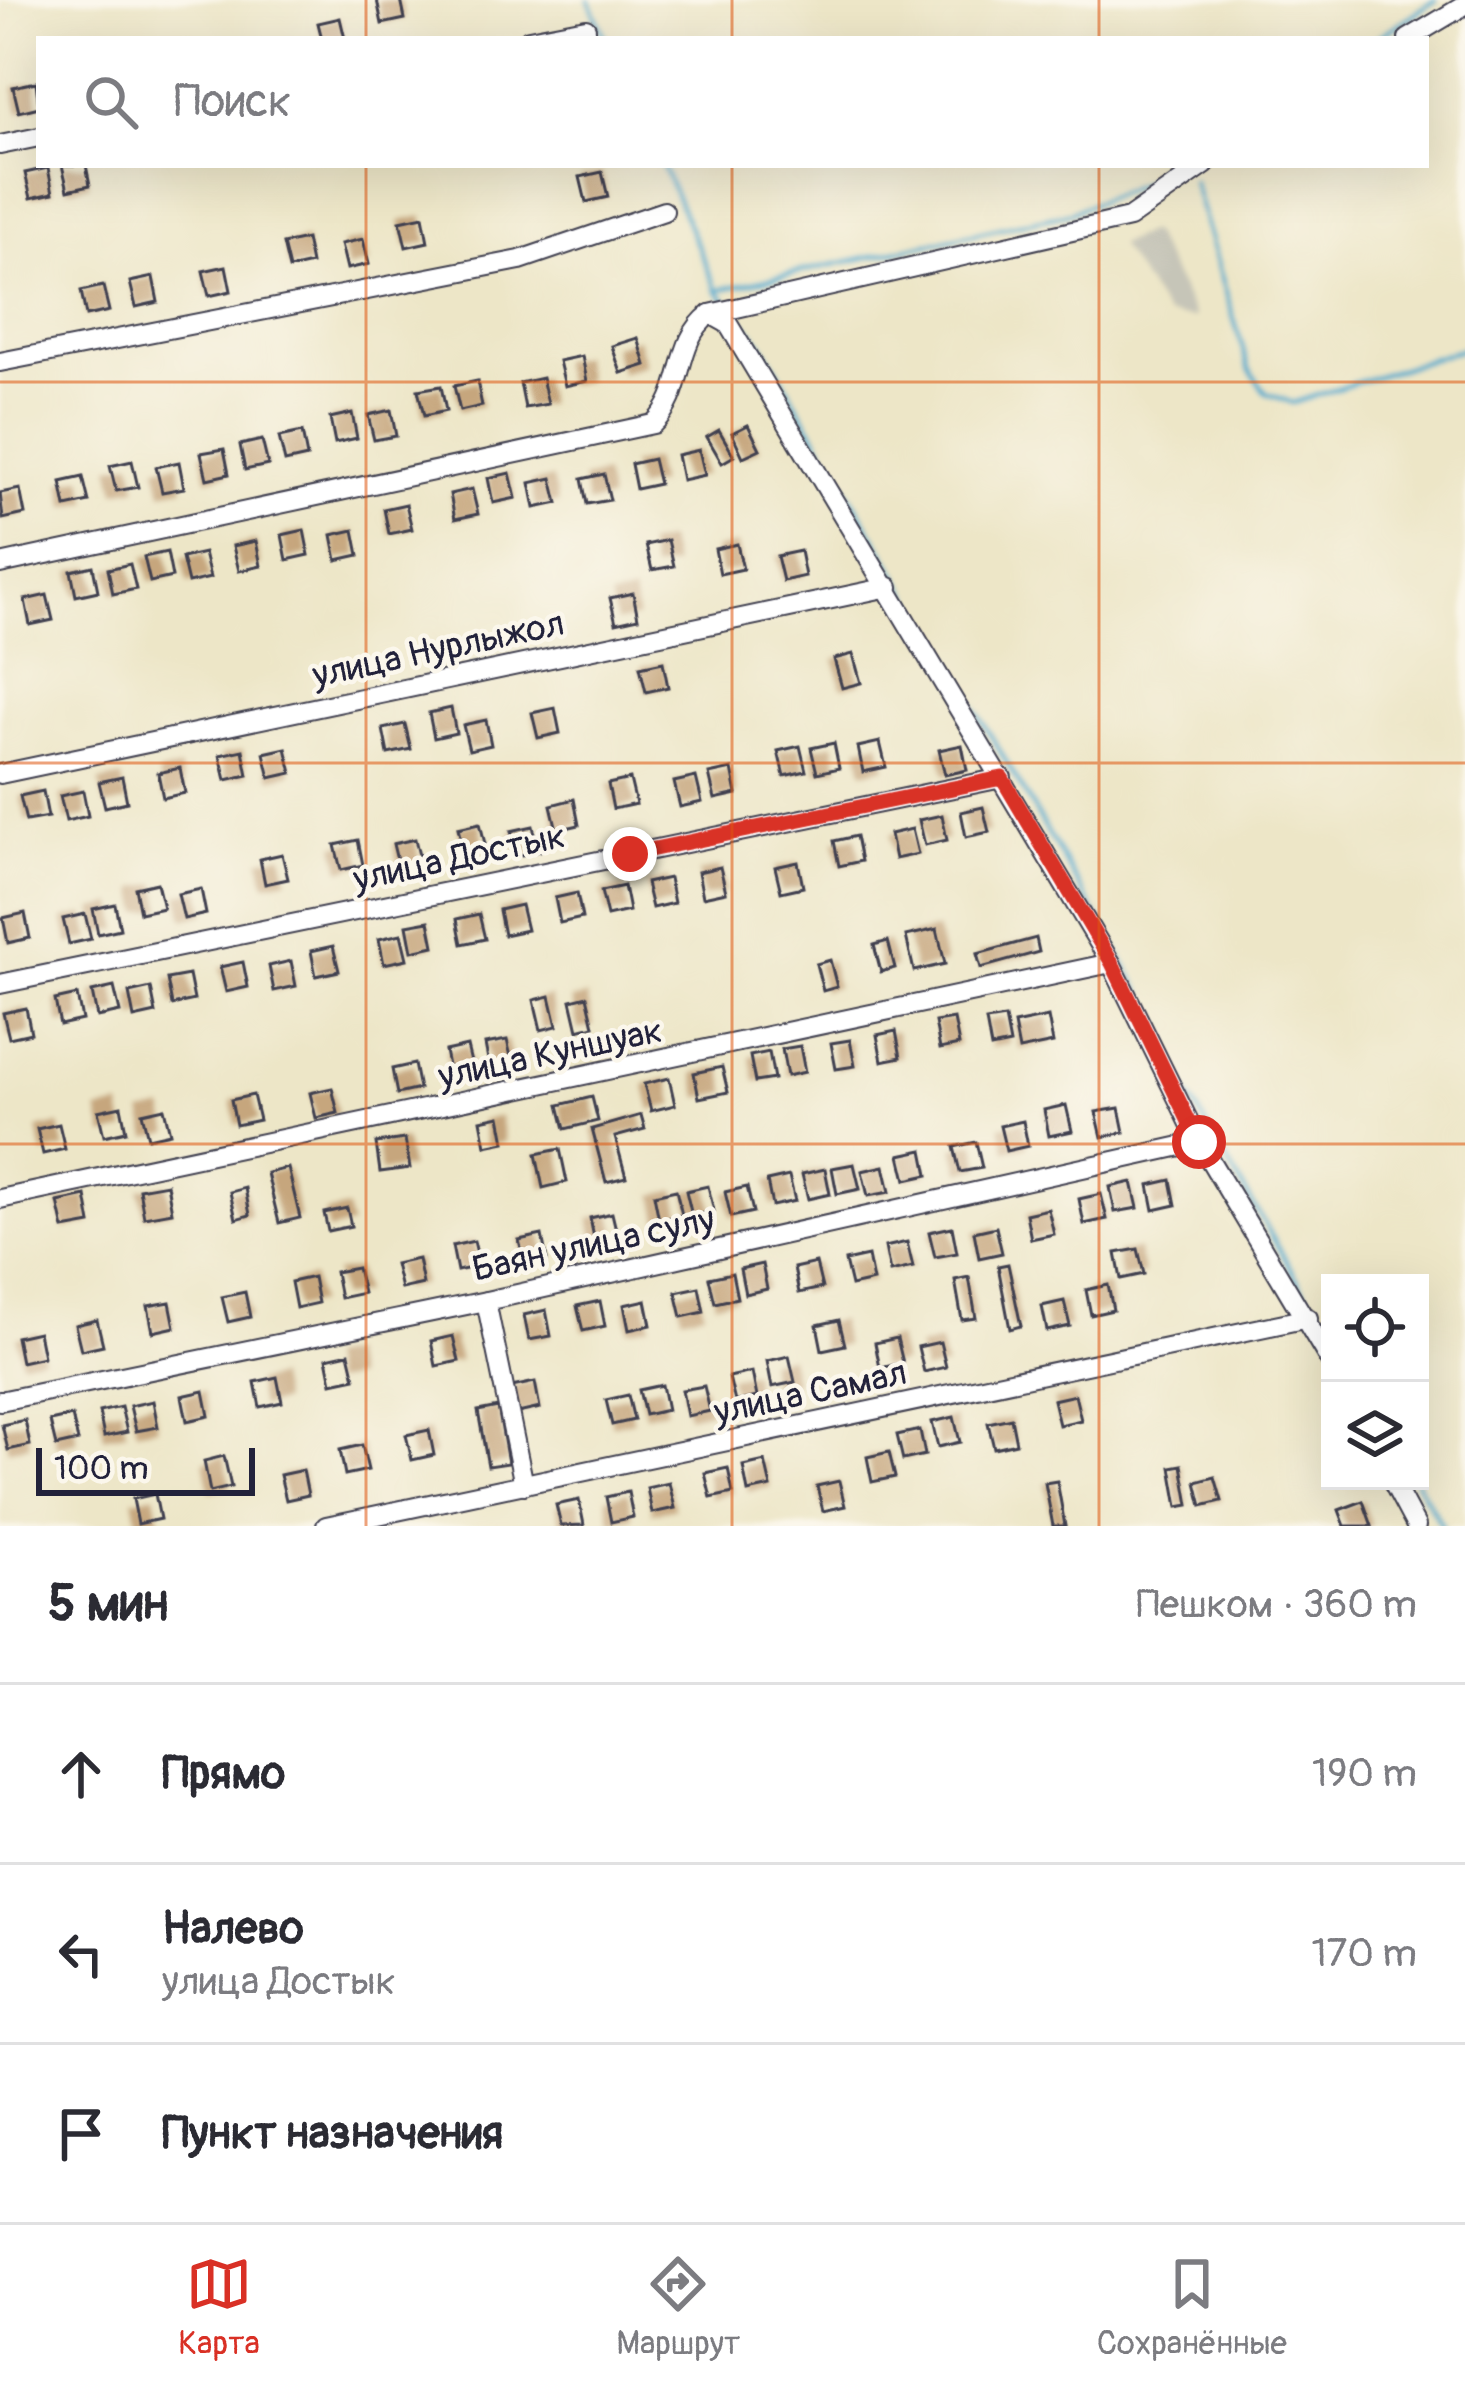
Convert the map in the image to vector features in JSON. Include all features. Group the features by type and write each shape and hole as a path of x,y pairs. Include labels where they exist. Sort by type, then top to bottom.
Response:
{"street":[{"path":"1413,36 1465,5"},
{"path":"545,36 586,28"},
{"path":"0,145 36,138"},
{"path":"0,564 653,424 672,406 687,340 710,314 1129,218 1201,168"},
{"path":"0,362 520,260 664,211"},
{"path":"710,314 728,324 889,587 1112,963 1199,1142 1321,1343"},
{"name":"улица Нурлыжол","path":"0,774 889,587"},
{"name":"улица Достык","path":"0,984 1002,778"},
{"name":"улица Куншуак","path":"0,1199 1112,963"},
{"name":"Баян улица сулу","path":"0,1401 486,1301 1199,1142"},
{"path":"486,1301 524,1485"},
{"name":"улица Самал","path":"326,1526 1308,1318"},
{"path":"1398,1490 1416,1526"}],"shaded area":[{"path":"1150,231 1196,318 1167,315 1118,245"}],"building":[{"path":"377,0 401,0 405,19 382,24"},
{"path":"340,18 344,36 321,36 318,23"},
{"path":"36,82 36,108 19,112 13,87"},
{"path":"48,168 53,193 31,198 25,173"},
{"path":"63,168 87,168 90,185 68,190"},
{"path":"602,172 608,197 586,202 580,177"},
{"path":"423,216 428,242 406,247 400,221"},
{"path":"306,239 311,264 289,269 283,244"},
{"path":"363,239 369,264 347,269 341,244"},
{"path":"226,266 231,291 209,296 203,271"},
{"path":"153,277 158,302 136,307 130,282"},
{"path":"103,286 109,311 86,316 81,291"},
{"path":"638,338 646,365 621,373 612,346"},
{"path":"582,356 587,381 565,386 559,361"},
{"path":"542,378 548,404 525,408 520,383"},
{"path":"477,381 482,406 460,411 454,386"},
{"path":"441,386 446,411 424,416 418,390"},
{"path":"391,410 396,436 374,440 368,415"},
{"path":"352,413 357,438 335,443 330,418"},
{"path":"748,425 760,449 743,457 732,433"},
{"path":"719,430 734,456 722,463 707,437"},
{"path":"302,432 307,457 285,462 279,437"},
{"path":"262,440 268,465 245,470 240,445"},
{"path":"224,449 229,474 207,479 201,453"},
{"path":"699,450 705,475 682,480 677,455"},
{"path":"653,459 659,484 636,489 631,464"},
{"path":"132,461 138,487 116,491 110,466"},
{"path":"179,462 184,488 162,492 156,467"},
{"path":"510,473 516,498 493,503 488,478"},
{"path":"604,474 610,500 587,504 582,479"},
{"path":"83,477 89,502 66,507 61,482"},
{"path":"552,478 558,503 535,508 530,483"},
{"path":"20,489 25,514 3,519 0,493"},
{"path":"472,489 478,514 455,519 450,494"},
{"path":"406,504 412,529 389,534 384,509"},
{"path":"304,530 309,555 287,560 282,535"},
{"path":"354,530 359,555 337,560 332,535"},
{"path":"668,540 674,566 652,570 646,545"},
{"path":"256,541 261,566 239,571 233,546"},
{"path":"737,544 743,569 720,574 715,549"},
{"path":"800,551 805,576 783,581 777,556"},
{"path":"167,552 172,577 150,582 144,557"},
{"path":"204,553 210,578 188,583 182,558"},
{"path":"130,564 136,589 113,594 108,569"},
{"path":"93,566 98,591 76,596 71,571"},
{"path":"633,593 638,618 616,623 610,598"},
{"path":"47,595 53,620 30,625 25,600"},
{"path":"853,654 861,683 842,688 834,659"},
{"path":"663,662 668,687 646,692 640,667"},
{"path":"451,708 456,733 434,738 429,713"},
{"path":"555,708 560,733 538,738 532,713"},
{"path":"486,720 491,745 469,750 463,725"},
{"path":"405,724 411,749 388,754 383,729"},
{"path":"880,742 886,767 863,772 858,747"},
{"path":"834,743 839,768 817,773 811,748"},
{"path":"962,745 967,770 945,775 939,750"},
{"path":"800,746 806,771 784,776 778,751"},
{"path":"286,748 292,773 270,778 264,753"},
{"path":"243,750 248,775 226,780 220,755"},
{"path":"180,768 185,793 163,798 158,773"},
{"path":"732,769 737,794 715,799 709,774"},
{"path":"122,777 127,802 105,807 99,782"},
{"path":"696,777 702,802 680,807 674,782"},
{"path":"630,779 636,804 613,809 608,784"},
{"path":"43,791 48,817 26,821 20,796"},
{"path":"83,791 88,816 66,821 60,796"},
{"path":"574,799 579,825 557,830 551,805"},
{"path":"983,807 989,832 966,837 961,812"},
{"path":"942,815 947,840 925,845 919,820"},
{"path":"480,823 486,848 464,853 458,828"},
{"path":"533,826 539,851 517,856 511,831"},
{"path":"912,829 918,854 895,859 890,834"},
{"path":"856,836 861,861 839,866 834,841"},
{"path":"415,839 421,864 399,869 393,844"},
{"path":"358,840 363,865 341,870 335,845"},
{"path":"282,854 288,879 265,884 260,859"},
{"path":"798,862 803,887 781,892 775,867"},
{"path":"720,867 726,892 703,897 698,872"},
{"path":"669,878 674,903 652,908 646,883"},
{"path":"157,883 163,908 140,913 135,888"},
{"path":"624,886 629,911 607,916 601,891"},
{"path":"201,889 206,914 184,919 178,894"},
{"path":"577,893 582,918 560,923 555,898"},
{"path":"115,904 120,929 98,934 93,909"},
{"path":"521,905 527,930 504,935 499,910"},
{"path":"25,913 30,938 8,943 3,918"},
{"path":"85,914 91,939 69,944 63,919"},
{"path":"479,914 485,939 462,944 457,919"},
{"path":"429,921 434,946 412,951 407,925"},
{"path":"937,929 945,964 914,971 906,936"},
{"path":"401,934 407,959 384,964 379,939"},
{"path":"1036,938 1039,952 981,968 977,954"},
{"path":"888,941 895,968 881,972 874,945"},
{"path":"333,946 339,971 316,976 311,951"},
{"path":"830,960 837,987 823,991 816,964"},
{"path":"291,961 296,986 274,991 269,966"},
{"path":"243,962 248,987 226,992 220,967"},
{"path":"189,975 194,1000 172,1005 167,979"},
{"path":"114,987 120,1012 97,1017 92,992"},
{"path":"151,988 156,1013 134,1018 129,993"},
{"path":"77,995 82,1020 60,1025 55,1000"},
{"path":"550,996 557,1026 541,1030 534,1000"},
{"path":"587,996 594,1026 578,1030 571,1000"},
{"path":"26,1008 31,1033 9,1038 3,1013"},
{"path":"1048,1017 1053,1043 1019,1050 1014,1024"},
{"path":"1005,1018 1010,1044 991,1048 986,1021"},
{"path":"954,1019 959,1045 940,1049 935,1022"},
{"path":"896,1031 901,1057 882,1061 877,1035"},
{"path":"507,1040 513,1065 490,1070 485,1044"},
{"path":"850,1040 855,1066 836,1069 831,1043"},
{"path":"467,1046 473,1071 450,1076 445,1051"},
{"path":"800,1046 805,1072 787,1076 782,1049"},
{"path":"769,1052 774,1079 755,1082 750,1056"},
{"path":"414,1064 419,1089 397,1094 392,1069"},
{"path":"722,1067 728,1092 699,1098 694,1073"},
{"path":"669,1078 675,1105 651,1111 644,1084"},
{"path":"332,1088 338,1113 316,1118 310,1093"},
{"path":"253,1095 259,1120 236,1125 231,1100"},
{"path":"592,1097 598,1121 565,1129 559,1105"},
{"path":"1066,1105 1072,1131 1049,1136 1044,1110"},
{"path":"121,1106 126,1131 104,1136 98,1111"},
{"path":"164,1108 170,1133 148,1138 142,1113"},
{"path":"1119,1108 1124,1132 1102,1137 1096,1112"},
{"path":"641,1115 645,1129 615,1137 626,1177 606,1182 592,1129"},
{"path":"500,1116 505,1142 486,1146 481,1120"},
{"path":"1023,1121 1028,1146 1006,1151 1000,1126"},
{"path":"59,1124 65,1149 43,1154 37,1129"},
{"path":"405,1139 410,1168 380,1172 376,1143"},
{"path":"976,1142 982,1168 960,1172 954,1147"},
{"path":"560,1149 567,1182 543,1188 536,1154"},
{"path":"923,1150 928,1175 906,1180 900,1155"},
{"path":"854,1164 860,1189 837,1194 832,1168"},
{"path":"884,1166 890,1192 868,1196 862,1171"},
{"path":"288,1168 300,1218 279,1223 267,1173"},
{"path":"825,1169 830,1194 808,1199 802,1174"},
{"path":"789,1176 795,1201 772,1206 767,1181"},
{"path":"1171,1180 1176,1205 1154,1210 1149,1185"},
{"path":"1132,1182 1138,1208 1115,1212 1110,1187"},
{"path":"167,1184 172,1212 144,1217 139,1189"},
{"path":"708,1186 714,1211 692,1216 686,1191"},
{"path":"747,1187 753,1212 731,1217 725,1192"},
{"path":"245,1188 250,1215 236,1219 230,1192"},
{"path":"676,1190 682,1215 659,1220 654,1195"},
{"path":"1101,1194 1107,1219 1084,1224 1079,1199"},
{"path":"86,1196 91,1224 64,1229 58,1202"},
{"path":"347,1208 351,1226 328,1231 324,1213"},
{"path":"1048,1209 1054,1234 1031,1239 1026,1214"},
{"path":"612,1213 618,1238 595,1243 590,1218"},
{"path":"952,1227 957,1253 935,1257 929,1232"},
{"path":"996,1227 1002,1253 979,1258 974,1232"},
{"path":"542,1235 547,1260 525,1265 519,1240"},
{"path":"474,1241 480,1266 457,1271 452,1246"},
{"path":"907,1242 913,1267 890,1272 885,1247"},
{"path":"1138,1249 1144,1274 1121,1279 1116,1253"},
{"path":"868,1256 873,1281 851,1286 845,1261"},
{"path":"418,1259 423,1284 401,1289 395,1264"},
{"path":"816,1263 822,1288 799,1293 794,1268"},
{"path":"762,1264 767,1289 745,1294 740,1269"},
{"path":"1008,1264 1021,1326 1010,1329 998,1266"},
{"path":"357,1268 363,1293 340,1298 335,1272"},
{"path":"732,1273 737,1298 715,1303 709,1278"},
{"path":"313,1277 318,1303 296,1308 291,1282"},
{"path":"969,1277 976,1318 962,1320 955,1280"},
{"path":"1108,1285 1113,1310 1091,1315 1086,1290"},
{"path":"699,1287 704,1312 682,1317 676,1292"},
{"path":"245,1292 250,1317 228,1322 222,1297"},
{"path":"646,1300 651,1325 629,1330 624,1305"},
{"path":"600,1301 605,1326 583,1331 577,1306"},
{"path":"1064,1301 1070,1326 1047,1331 1042,1306"},
{"path":"170,1302 175,1327 153,1332 148,1306"},
{"path":"546,1310 551,1336 529,1340 524,1315"},
{"path":"97,1320 103,1345 81,1350 75,1325"},
{"path":"839,1320 845,1345 822,1350 817,1325"},
{"path":"38,1332 43,1357 21,1362 16,1337"},
{"path":"453,1336 459,1361 436,1366 431,1341"},
{"path":"897,1338 903,1363 880,1368 875,1343"},
{"path":"940,1342 946,1367 924,1372 918,1347"},
{"path":"349,1353 355,1378 332,1383 327,1358"},
{"path":"789,1356 795,1382 772,1387 767,1361"},
{"path":"752,1372 757,1397 735,1402 729,1377"},
{"path":"277,1377 282,1402 260,1407 255,1382"},
{"path":"535,1382 540,1408 518,1413 512,1387"},
{"path":"662,1385 667,1410 645,1415 639,1390"},
{"path":"704,1386 710,1411 687,1416 682,1390"},
{"path":"204,1391 209,1416 187,1421 182,1396"},
{"path":"628,1395 634,1420 612,1425 606,1400"},
{"path":"1075,1395 1081,1420 1059,1425 1053,1400"},
{"path":"153,1401 158,1427 136,1431 130,1406"},
{"path":"121,1407 127,1432 104,1437 99,1412"},
{"path":"498,1407 508,1463 488,1466 478,1411"},
{"path":"72,1416 78,1441 56,1446 50,1421"},
{"path":"954,1417 960,1442 938,1447 932,1422"},
{"path":"1011,1418 1016,1443 994,1448 988,1423"},
{"path":"25,1420 30,1445 8,1450 2,1425"},
{"path":"429,1430 434,1455 412,1460 406,1435"},
{"path":"920,1430 925,1455 903,1460 897,1435"},
{"path":"362,1445 368,1470 345,1475 340,1450"},
{"path":"889,1452 895,1477 872,1482 867,1457"},
{"path":"224,1456 231,1487 210,1492 204,1461"},
{"path":"765,1461 771,1487 748,1492 743,1466"},
{"path":"1182,1465 1189,1505 1178,1507 1171,1467"},
{"path":"728,1468 733,1493 711,1498 705,1473"},
{"path":"303,1470 308,1495 286,1500 280,1475"},
{"path":"1215,1477 1222,1501 1202,1506 1196,1482"},
{"path":"839,1481 845,1506 823,1511 817,1486"},
{"path":"1057,1481 1065,1526 1053,1526 1045,1483"},
{"path":"669,1483 675,1508 652,1513 647,1488"},
{"path":"628,1492 633,1517 611,1522 606,1497"},
{"path":"155,1494 160,1519 138,1524 133,1499"},
{"path":"579,1500 584,1525 561,1526 556,1505"},
{"path":"1363,1501 1372,1526 1345,1526 1339,1510"}],"waterway":[{"path":"589,0 605,36"},
{"path":"1380,36 1436,0"},
{"path":"663,168 717,290 730,305"},
{"path":"717,290 1069,213 1179,168"},
{"path":"1193,182 1249,369 1266,393 1293,403 1465,348"},
{"path":"737,314 763,346 1162,1028 1176,1074 1321,1320"},
{"path":"1421,1490 1442,1526"}],"route":[{"path":"630,854 1002,778 1112,963 1144,1024 1159,1068 1199,1142"}]}
